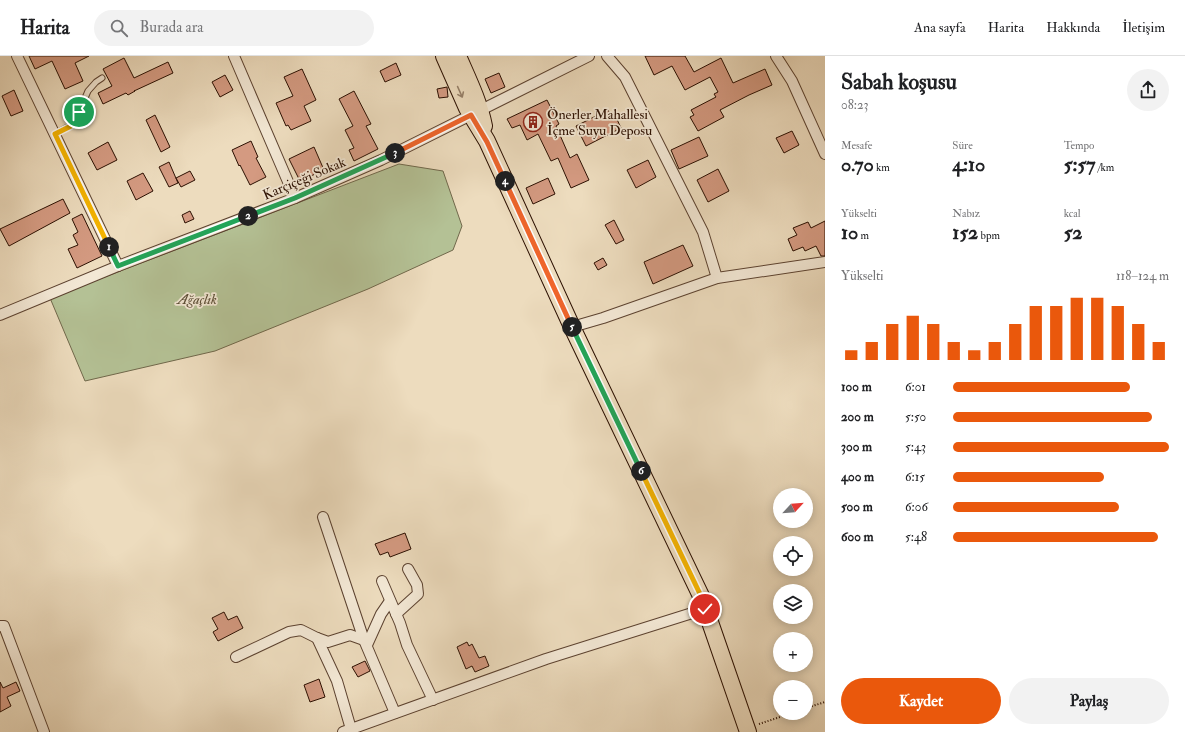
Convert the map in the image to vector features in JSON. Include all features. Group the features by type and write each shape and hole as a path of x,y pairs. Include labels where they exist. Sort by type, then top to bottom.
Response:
{"main road":[{"path":"444,56 476,113 487,142 572,326 701,596 747,730"},
{"path":"458,56 473,89 476,113"}],"street":[{"path":"17,56 118,266"},
{"path":"234,56 295,198"},
{"name":"Karçiçeği Sokak","path":"0,315 118,266 295,198 381,160 589,56"},
{"path":"607,56 625,77 703,232 718,278"},
{"path":"776,56 792,81 825,154"},
{"path":"572,326 603,318 718,278 825,262"},
{"path":"323,517 366,643 395,713"},
{"path":"396,614 418,594 417,585 408,569"},
{"path":"382,581 407,645 433,700"},
{"path":"366,643 381,614 390,601"},
{"path":"317,638 338,681 347,730 546,659 705,609"},
{"path":"0,626 4,626 44,732"},
{"path":"236,657 289,632 301,630 328,642 350,635 366,643"}],"lane":[{"path":"55,134 71,126 88,91 102,78"}],"path":[{"path":"813,706 825,702"},
{"path":"747,730 773,720"}],"green space":[{"name":"Ağaçlık","path":"399,164 443,171 462,226 453,250 368,289 215,351 85,381 50,298"}],"building":[{"path":"29,56 89,56 75,63 83,81 65,89 52,61 35,69"},
{"path":"645,56 685,56 694,72 721,58 733,83 765,69 772,85 720,110 724,117 698,131 690,117 694,115 691,110 716,97 714,94 718,92 710,77 685,90 672,66 654,75"},
{"path":"124,58 134,78 168,62 173,73 128,95 126,93 103,104 98,93 112,86 103,69"},
{"path":"396,63 401,75 385,82 380,71"},
{"path":"302,69 316,100 304,106 311,121 291,130 288,125 286,126 276,103 293,96 284,77"},
{"path":"499,73 505,87 491,93 485,79"},
{"path":"225,75 233,90 220,97 212,82"},
{"path":"447,87 448,97 439,98 437,89"},
{"path":"14,90 23,111 11,116 2,96"},
{"path":"354,91 371,124 366,126 378,149 354,161 349,150 354,148 345,130 353,126 339,99"},
{"path":"547,100 559,124 556,126 570,158 577,154 589,180 571,188 558,158 551,161 538,134 527,140 520,125 512,128 507,119"},
{"path":"608,110 611,116 615,115 621,128 586,146 576,126"},
{"path":"155,115 170,147 161,152 146,120"},
{"path":"792,131 799,145 784,153 776,138"},
{"path":"699,137 708,156 679,169 671,150"},
{"path":"251,141 258,157 256,158 266,177 250,185 232,150"},
{"path":"108,142 117,160 97,170 88,153"},
{"path":"314,147 324,170 300,181 289,159"},
{"path":"648,160 656,177 636,188 627,170"},
{"path":"169,162 178,183 169,187 159,167"},
{"path":"718,169 729,191 708,202 697,180"},
{"path":"190,171 195,180 181,187 176,178"},
{"path":"143,173 153,191 136,200 127,181"},
{"path":"548,178 555,194 533,204 526,188"},
{"path":"63,199 70,213 9,246 0,229"},
{"path":"190,211 194,219 185,223 182,215"},
{"path":"82,214 102,256 77,268 68,249 78,245 73,235 78,232 72,219"},
{"path":"614,220 624,240 616,244 605,225"},
{"path":"825,221 825,256 821,256 816,246 805,251 803,247 793,251 788,239 797,235 793,228 808,222 811,228"},
{"path":"683,245 693,266 653,284 644,262"},
{"path":"603,258 607,265 598,270 594,263"},
{"path":"405,533 411,549 390,557 388,552 380,555 375,544"},
{"path":"224,612 228,620 237,616 243,628 218,641 213,632 218,629 212,618"},
{"path":"467,642 469,646 472,644 479,658 485,656 489,666 475,672 472,666 466,669 457,647"},
{"path":"365,661 370,671 358,677 352,667"},
{"path":"319,679 325,697 310,702 304,685"},
{"path":"0,682 3,688 16,682 20,691 7,697 11,706 0,712"}],"place":[{"name":"Önerler Mahallesi İçme Suyu Deposu","path":"533,122"}],"route":[{"path":"79,112 71,126 55,134 118,266 295,198 381,160 471,115 487,142 572,326 701,596 705,609"}]}
